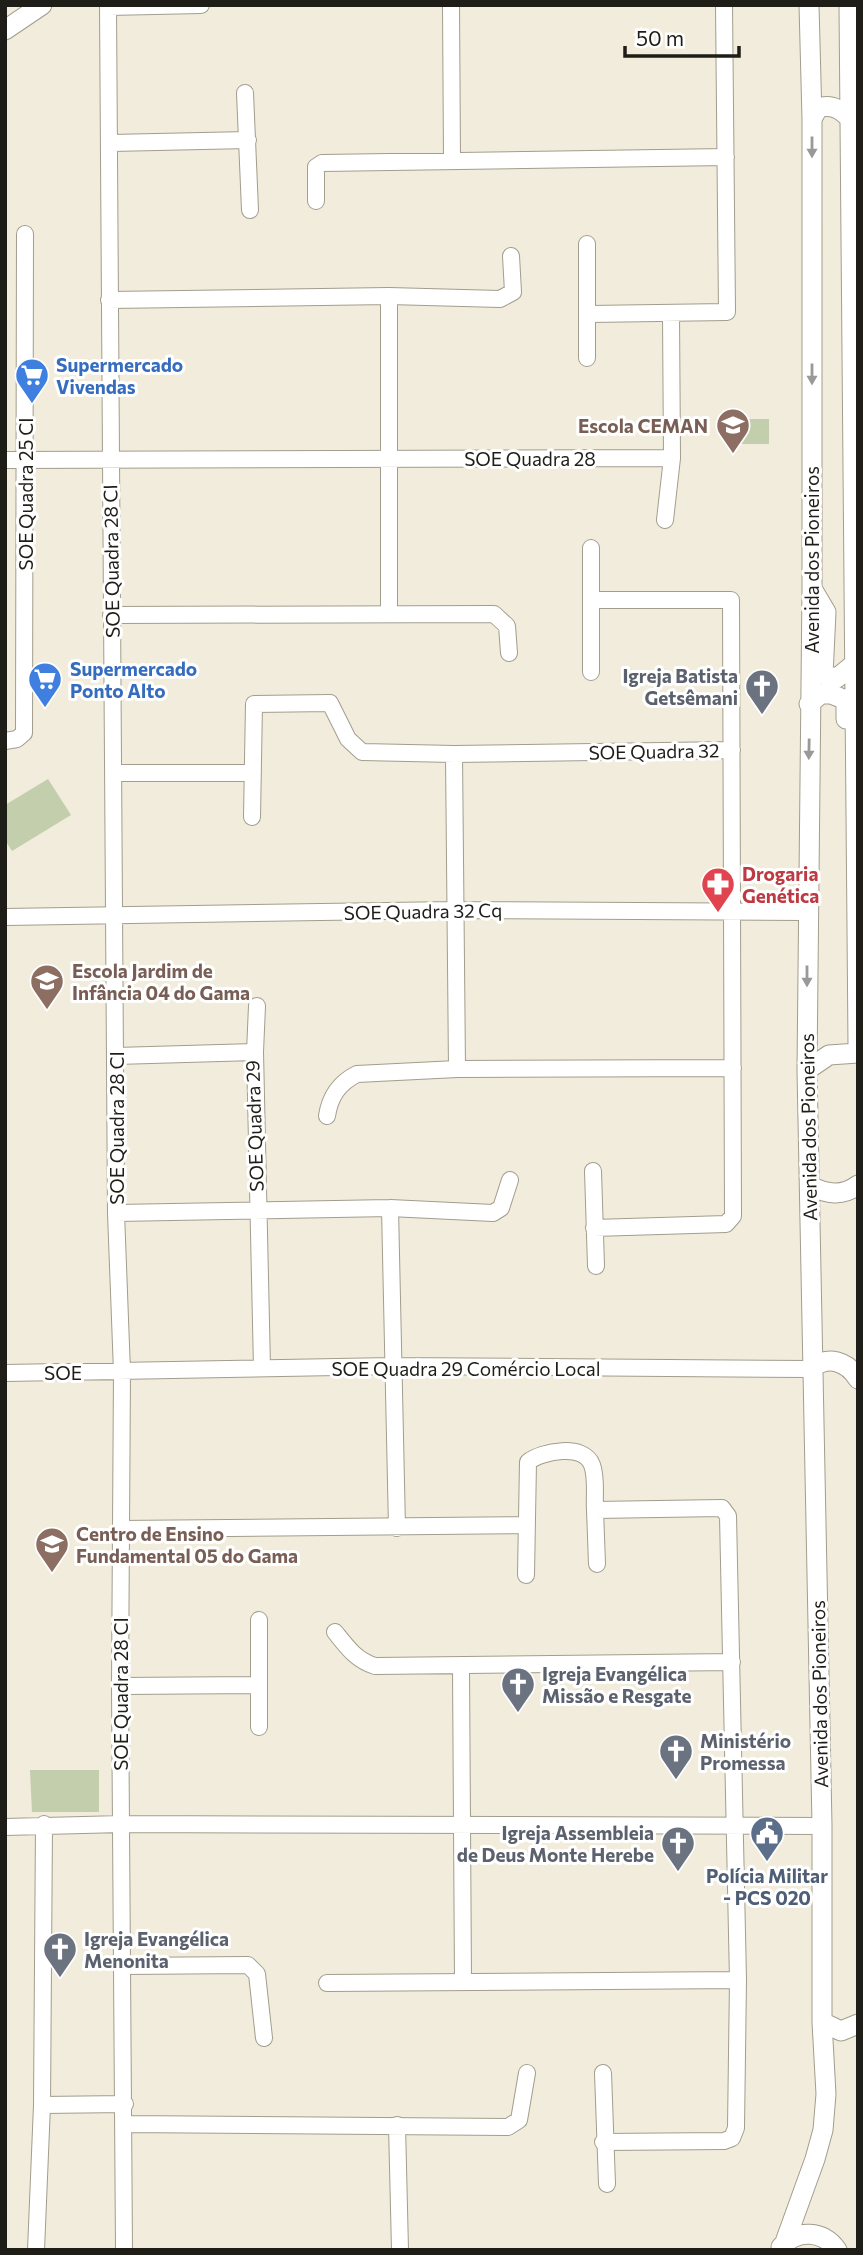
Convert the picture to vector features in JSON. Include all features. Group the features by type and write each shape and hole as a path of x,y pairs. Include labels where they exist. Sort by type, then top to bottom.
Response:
{"main road":[{"path":"5,30 42,5"},
{"name":"Avenida dos Pioneiros","path":"782,2246 823,2130 826,2094 822,2022 822,1826 807,1070 812,589 812,119 809,5"},
{"path":"849,5 856,456 854,664 858,1045"},
{"path":"811,85 828,95 844,91 850,79"},
{"path":"812,119 818,108 827,106 841,109 851,120"},
{"path":"812,589 826,612 823,675 837,677 854,664"},
{"path":"810,704 821,694 831,694 846,700 847,807 855,819"},
{"path":"807,1070 829,1055 858,1054"},
{"path":"810,1186 829,1194 849,1192 858,1185"},
{"path":"811,1369 822,1362 837,1362 852,1368 858,1379"},
{"path":"822,2022 841,2031 858,2024"},
{"path":"782,2246 794,2236 816,2235 825,2238 837,2250"}],"street":[{"path":"108,6 201,5"},
{"path":"451,5 452,159"},
{"path":"589,314 727,313 724,5"},
{"name":"SOE Quadra 28 CI","path":"108,6 116,1213 122,1372 120,1685 124,2250"},
{"path":"245,93 250,209"},
{"path":"111,143 248,140"},
{"path":"316,201 316,167 322,163 726,157"},
{"name":"SOE Quadra 25 CI","path":"5,741 13,741 24,733 25,234"},
{"path":"587,244 587,358"},
{"path":"110,300 389,296 500,299 513,292 510,256"},
{"path":"389,296 389,614"},
{"path":"665,520 672,458 671,314"},
{"name":"SOE Quadra 28","path":"5,460 672,458"},
{"path":"591,548 591,672"},
{"name":"SOE Quadra 32","path":"253,773 254,704 330,703 348,739 362,752 454,754 732,750 731,600 592,600"},
{"path":"111,615 494,614 508,626 509,653"},
{"path":"594,1228 729,1222 733,1216 732,750"},
{"path":"454,754 457,1069"},
{"path":"114,773 253,773 251,817"},
{"name":"SOE Quadra 32 Cq","path":"114,917 454,910 807,912"},
{"path":"5,917 114,917"},
{"path":"255,1052 257,1006"},
{"name":"SOE Quadra 29","path":"116,1056 255,1052 262,1368"},
{"path":"327,1116 334,1092 345,1080 357,1074 457,1069 733,1068"},
{"path":"593,1171 596,1266"},
{"name":"SOE Quadra 29","path":"116,1213 390,1208 493,1213 501,1208 510,1180"},
{"path":"390,1208 397,1528"},
{"name":"SOE Quadra 29 Comércio Local","path":"122,1372 393,1367 811,1369"},
{"name":"SOE","path":"5,1373 122,1372"},
{"path":"526,1575 528,1462 541,1454 575,1452 588,1458 593,1467 597,1564"},
{"path":"595,1510 722,1508 726,1511 732,1662 738,1980 736,2127 732,2138 724,2141 603,2142"},
{"path":"120,1529 526,1525"},
{"path":"259,1727 260,1620"},
{"path":"335,1632 351,1652 363,1662 375,1666 732,1662"},
{"path":"461,1667 463,1980"},
{"path":"120,1685 259,1685"},
{"path":"5,1827 44,1824 822,1826"},
{"path":"36,2250 42,2105 44,1824"},
{"path":"123,1966 248,1965 257,1974 264,2038"},
{"path":"327,1983 738,1980"},
{"path":"125,2124 508,2127 519,2120 527,2073"},
{"path":"603,2073 603,2142 607,2184"},
{"path":"42,2105 125,2104"},
{"path":"397,2125 400,2250"}],"green space":[{"path":"731,419 769,419 769,444 731,444"},
{"path":"48,779 71,815 12,851 5,840 5,805"},
{"path":"30,1770 99,1770 99,1812 32,1812"}],"place":[{"name":"Supermercado Vivendas","path":"32,405"},
{"name":"Escola CEMAN","path":"733,455"},
{"name":"Supermercado Ponto Alto","path":"45,709"},
{"name":"Igreja Batista Getsêmani","path":"762,716"},
{"name":"Drogaria Genética","path":"718,914"},
{"name":"Escola Jardim de Infância 04 do Gama","path":"47,1011"},
{"name":"Centro de Ensino Fundamental 05 do Gama","path":"52,1574"},
{"name":"Igreja Evangélica Missão e Resgate","path":"518,1714"},
{"name":"Ministério Promessa","path":"676,1781"},
{"name":"Polícia Militar - PCS 020","path":"767,1863"},
{"name":"Igreja Assembleia de Deus Monte Herebe","path":"678,1873"},
{"name":"Igreja Evangélica Menonita","path":"60,1979"}]}
